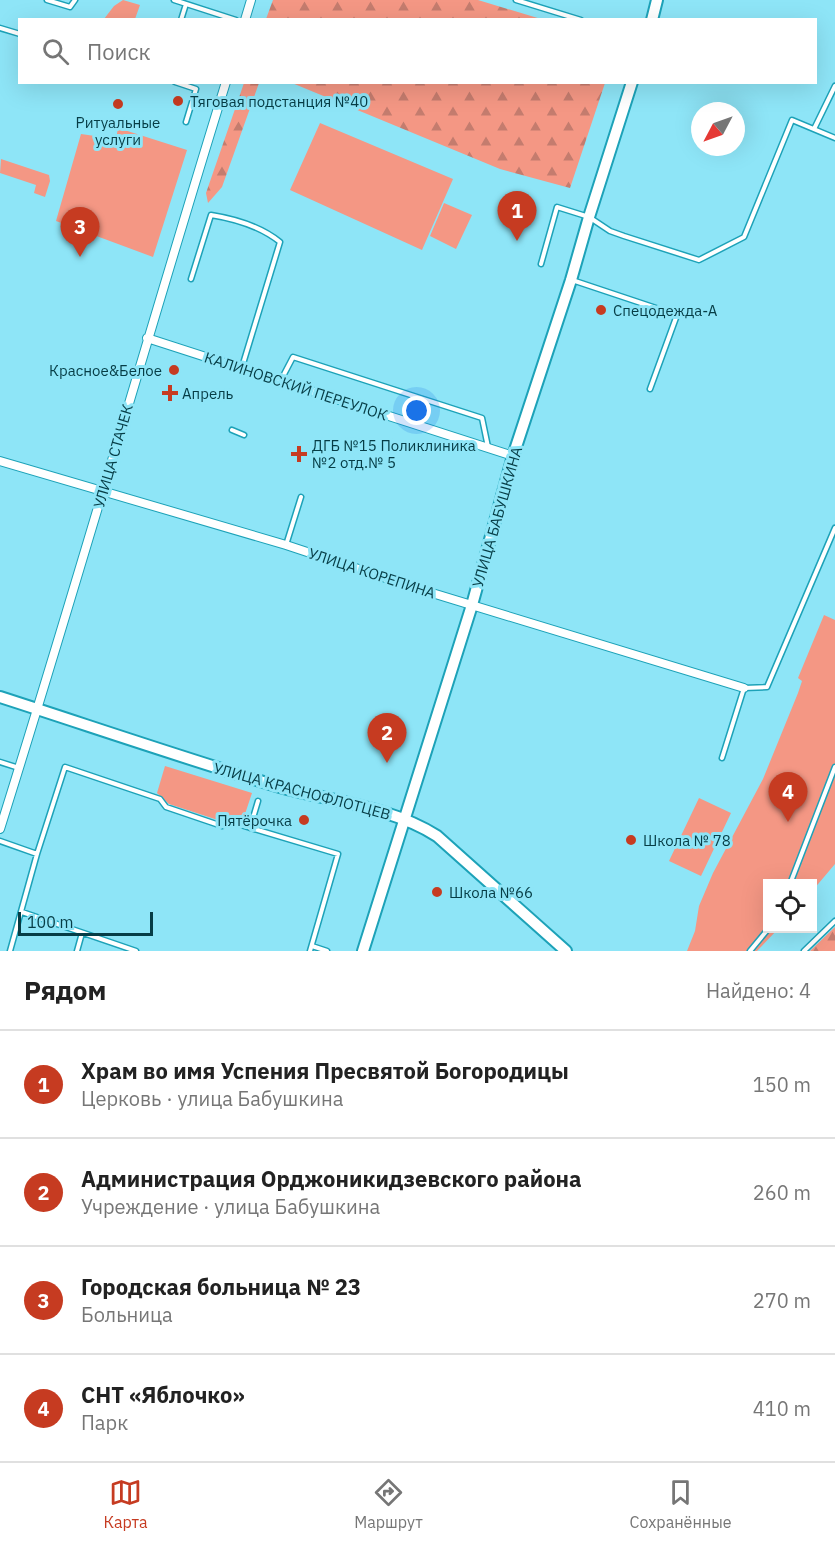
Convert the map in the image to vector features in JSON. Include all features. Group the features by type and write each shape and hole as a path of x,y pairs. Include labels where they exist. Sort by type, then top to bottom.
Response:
{"street":[{"path":"246,18 251,0"},
{"path":"652,18 657,0"},
{"name":"УЛИЦА СТАЧЕК","path":"0,829 74,592 147,338 225,84"},
{"name":"УЛИЦА БАБУШКИНА","path":"363,951 472,605 513,456 571,280 631,84"},
{"name":"КАЛИНОВСКИЙ ПЕРЕУЛОК","path":"147,338 513,456"},
{"name":"УЛИЦА КОРЕПИНА","path":"0,460 286,545 472,605 744,688"},
{"name":"УЛИЦА КРАСНОФЛОТЦЕВ","path":"0,697 150,747 422,826 437,836 566,951"}],"lane":[{"path":"47,0 70,7 75,0"},
{"path":"174,0 230,18"},
{"path":"516,0 574,18"},
{"path":"182,18 186,4"},
{"path":"0,28 18,33"},
{"path":"181,84 196,89 186,122"},
{"path":"814,129 835,86"},
{"path":"541,264 557,207 589,217 610,231 699,260 744,237 792,120 835,138"},
{"path":"191,279 211,215 231,219 268,232 280,242 242,367"},
{"path":"571,280 677,315 650,389"},
{"path":"281,381 293,357 482,418 488,448"},
{"path":"232,430 244,435"},
{"path":"286,545 301,497"},
{"path":"722,758 744,688 767,687 835,528"},
{"path":"0,762 19,768"},
{"path":"10,951 65,767 160,799 165,807 222,826 231,822 338,854 311,949 327,951"},
{"path":"792,879 835,767"},
{"path":"250,828 258,801"},
{"path":"0,841 37,855"},
{"path":"22,912 136,951"},
{"path":"804,951 835,921"},
{"path":"77,951 82,933"},
{"path":"750,951 765,933"}],"green space":[{"path":"123,0 140,5 135,18 105,18 114,6"},
{"path":"273,0 478,0 538,18 266,18"},
{"path":"244,84 259,84 222,187 208,203 206,193"},
{"path":"294,84 605,84 570,188 500,169"},
{"path":"320,123 453,179 422,250 290,190"},
{"path":"118,128 187,150 153,257 56,221 81,134 116,139"},
{"path":"1,159 49,175 50,181 45,197 34,193 36,185 0,173"},
{"path":"444,203 472,215 456,249 430,236"},
{"path":"824,615 835,620 835,864 817,885 817,879 763,879 763,933 774,933 757,951 687,951 695,931 699,906 713,873 763,779 798,693 802,681 798,678"},
{"path":"165,766 252,793 243,820 229,817 221,821 169,804 157,793"},
{"path":"699,798 731,813 701,876 669,861"},
{"path":"835,927 835,951 810,951"}],"place":[{"name":"Тяговая подстанция №40","path":"178,101"},
{"name":"Ритуальные услуги","path":"118,104"},
{"name":"Храм во имя Успения Пресвятой Богородицы","path":"517,241"},
{"name":"Городская больница № 23","path":"80,257"},
{"name":"Спецодежда-А","path":"601,310"},
{"name":"Красное&Белое","path":"174,370"},
{"name":"Апрель","path":"170,393"},
{"name":"ДГБ №15 Поликлиника №2 отд.№ 5","path":"299,454"},
{"name":"Администрация Орджоникидзевского района","path":"387,763"},
{"name":"Пятёрочка","path":"304,820"},
{"name":"СНТ «Яблочко»","path":"788,822"},
{"name":"Школа № 78","path":"631,840"},
{"name":"Школа №66","path":"437,892"}]}
